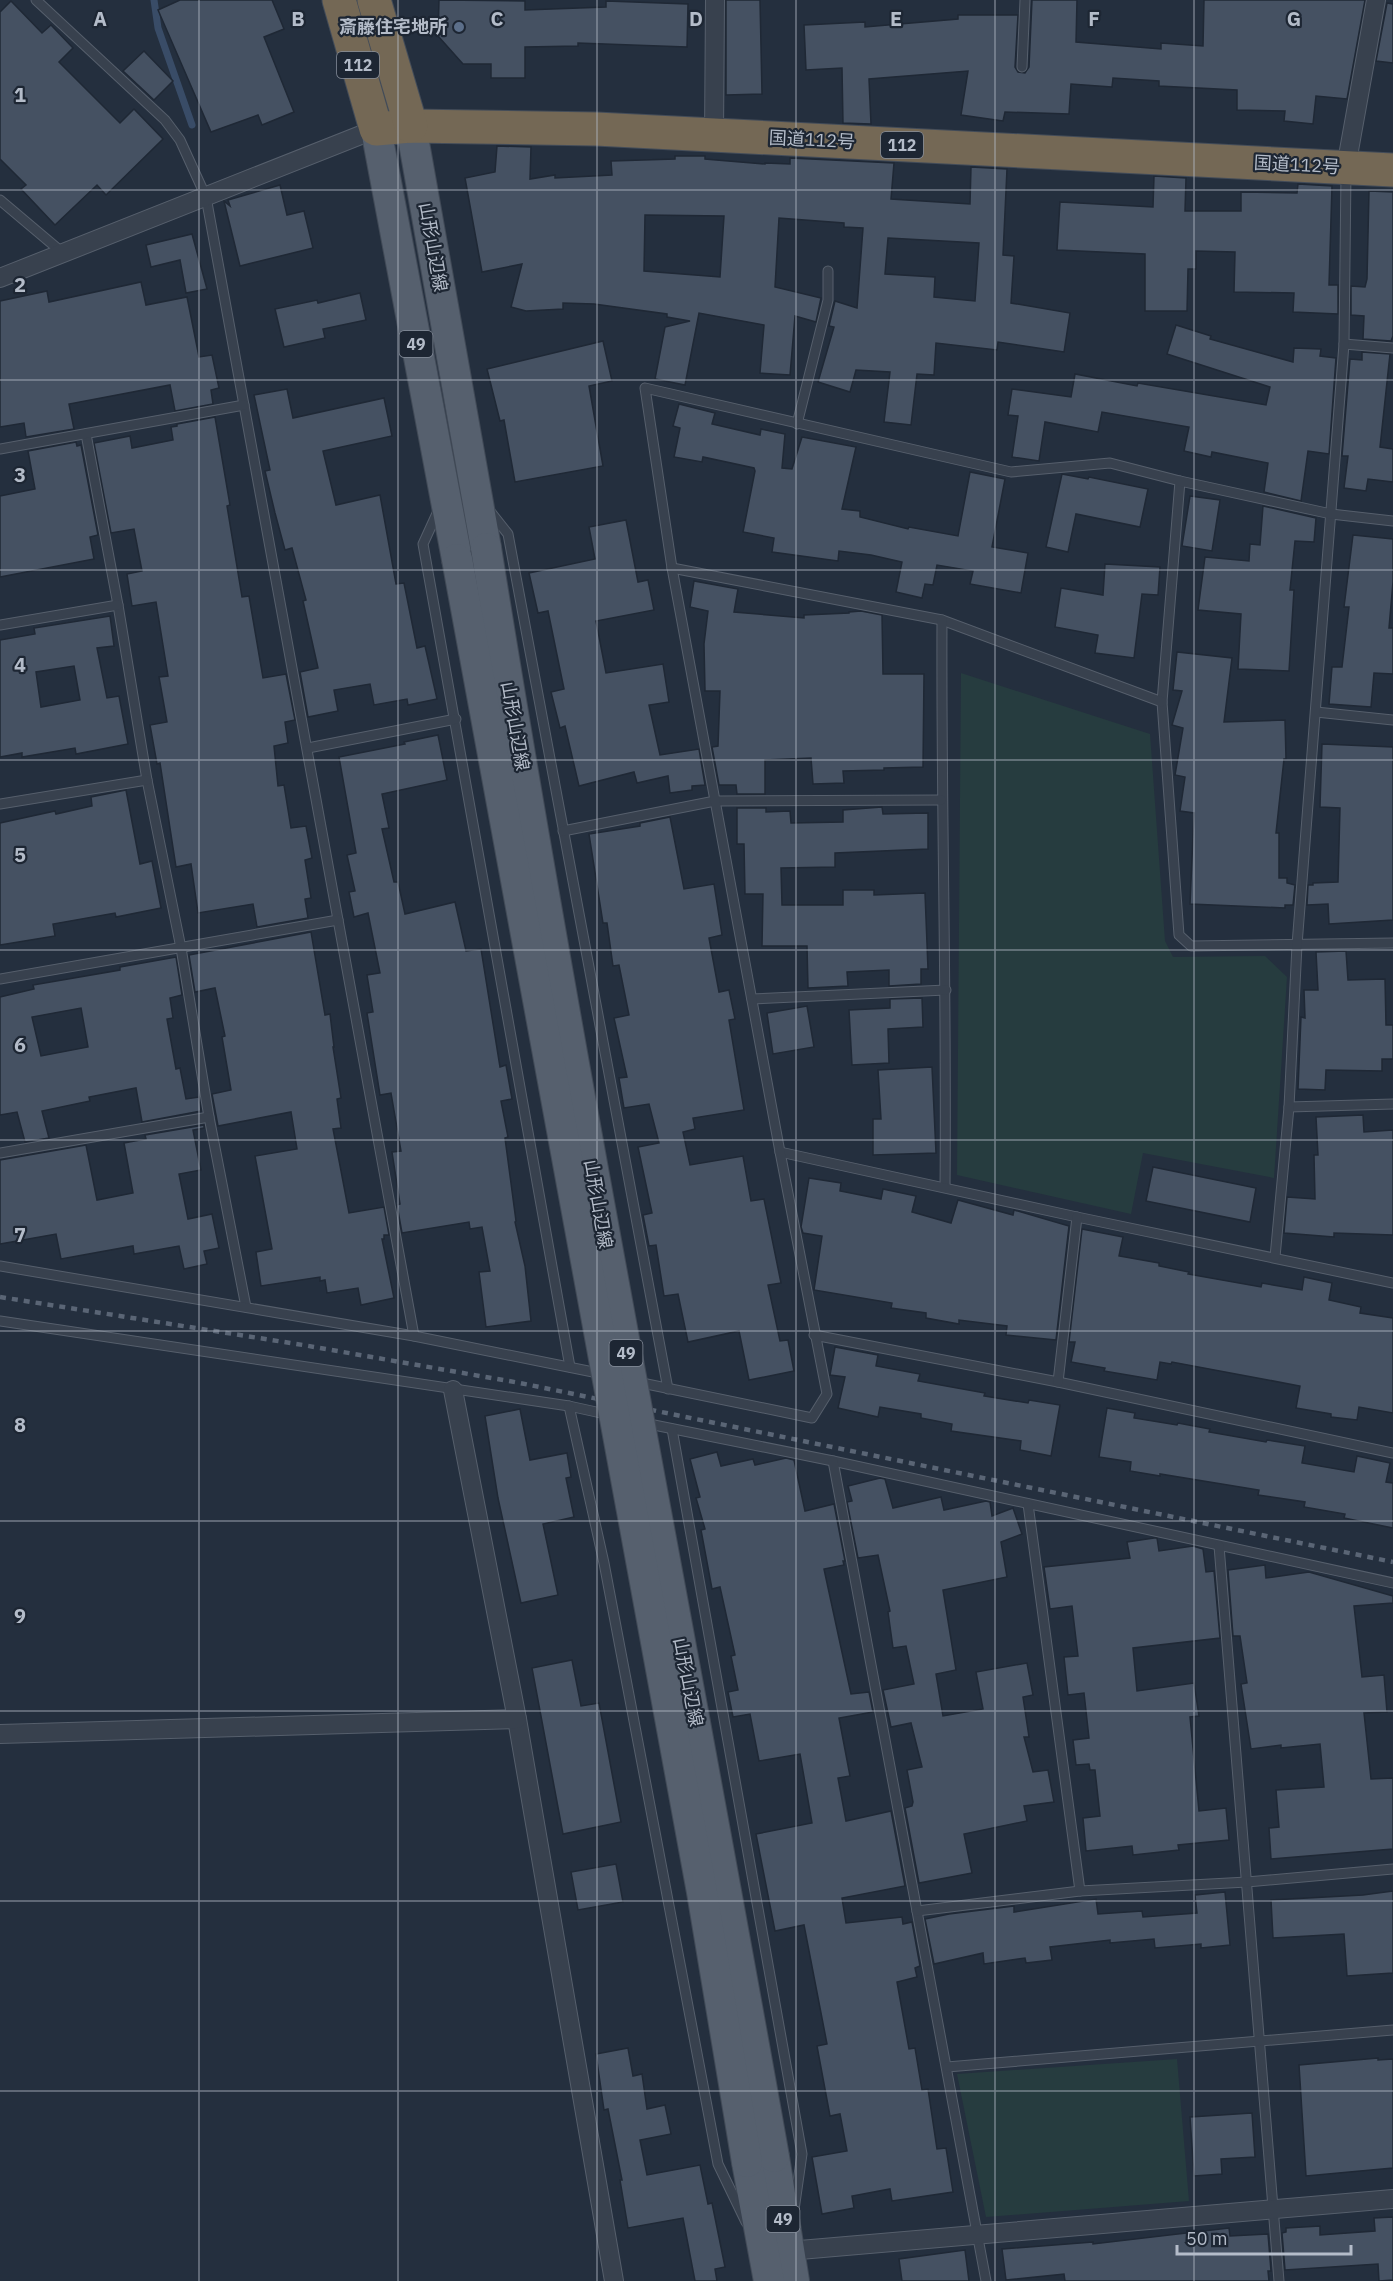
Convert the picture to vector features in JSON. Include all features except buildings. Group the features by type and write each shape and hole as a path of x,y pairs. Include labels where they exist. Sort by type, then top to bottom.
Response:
{"highway":[{"name":"112","path":"339,0 376,129"},
{"name":"112","path":"374,0 411,126"},
{"name":"国道112号","path":"376,129 411,126 596,129 1393,170"}],"main road":[{"name":"山形山辺線","path":"411,126 486,548 515,732 592,1173 726,1886 775,2265 794,2281"},
{"name":"山形山辺線","path":"376,129 698,1868 761,2160"}],"street":[{"path":"714,136 715,0"},
{"path":"1346,167 1376,0"},
{"path":"4,274 64,254 376,129"},
{"path":"453,1390 517,1719 614,2281"},
{"path":"0,1734 517,1719"},
{"path":"775,2265 978,2234 1393,2199"}],"lane":[{"path":"36,0 165,120 180,141 206,197 414,1336"},
{"path":"1022,67 1025,0"},
{"path":"1275,1257 1344,344 1346,167"},
{"path":"0,200 64,254"},
{"path":"796,424 828,300 828,271"},
{"path":"1344,344 1393,348"},
{"path":"624,1379 813,1418 827,1394 814,1335 672,568 645,388 1011,472 1110,463 1331,514 1393,521"},
{"path":"0,450 244,405"},
{"path":"86,434 118,604 147,780 181,948 209,1117 246,1307"},
{"path":"1180,481 1162,702 1179,935 1191,946 1393,943"},
{"path":"476,494 508,534 668,1389"},
{"path":"445,498 423,544 570,1366"},
{"path":"672,568 942,620 1162,702"},
{"path":"0,625 118,604"},
{"path":"942,620 941,800 944,837 946,990 945,1187"},
{"path":"1316,712 1393,720"},
{"path":"308,748 456,719"},
{"path":"0,804 147,780"},
{"path":"563,831 715,801 941,800"},
{"path":"0,979 338,920"},
{"path":"752,999 946,990"},
{"path":"1288,1107 1393,1104"},
{"path":"0,1153 209,1117"},
{"path":"780,1152 1393,1283"},
{"path":"1058,1382 1077,1217"},
{"path":"0,1266 414,1336 570,1366 614,1377"},
{"path":"0,1321 569,1406 1393,1583 1393,1588"},
{"path":"814,1335 1058,1382 1393,1453"},
{"path":"569,1406 604,1563 718,2164 775,2265"},
{"path":"672,1429 802,2154 775,2265"},
{"path":"833,1461 986,2281"},
{"path":"1028,1504 1080,1891"},
{"path":"1219,1546 1279,2281"},
{"path":"917,1911 1080,1891 1247,1882 1393,1869"},
{"path":"946,2067 1393,2030"}],"green space":[{"path":"961,673 1150,734 1165,941 1173,957 1265,956 1287,977 1274,1178 1143,1153 1131,1214 957,1175"},
{"path":"1177,2059 1189,2201 986,2217 957,2074"}],"waterway":[{"path":"154,0 158,28 192,125"}],"railway":[{"path":"0,1297 303,1345 520,1383 1393,1562"}],"place":[{"name":"斎藤住宅地所","path":"459,27"}]}
